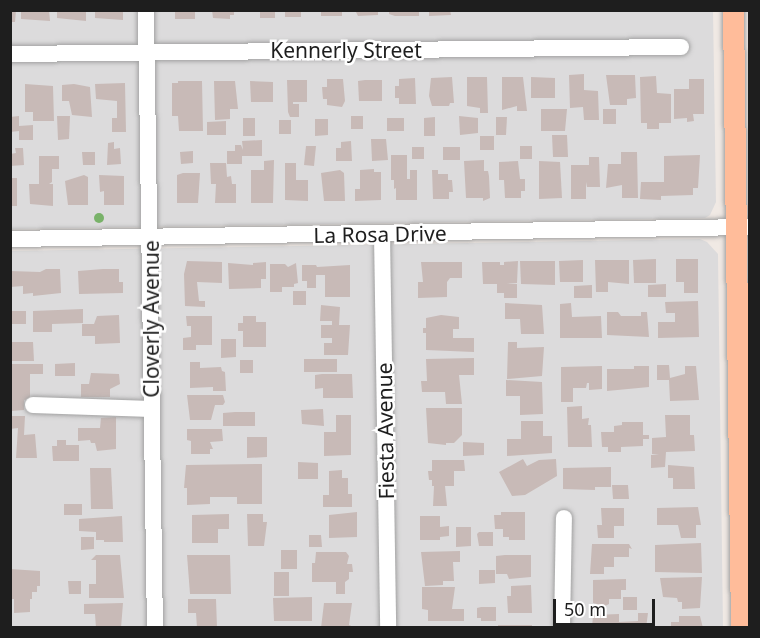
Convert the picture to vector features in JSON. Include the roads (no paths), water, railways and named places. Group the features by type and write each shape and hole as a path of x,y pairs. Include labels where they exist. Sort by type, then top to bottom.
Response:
{"main road":[{"path":"733,10 743,227 746,515 741,627"}],"street":[{"name":"Cloverly Avenue","path":"147,10 155,627"},
{"name":"Kennerly Street","path":"10,54 681,47"},
{"name":"La Rosa Drive","path":"10,239 743,227"},
{"name":"Fiesta Avenue","path":"382,234 388,627"},
{"path":"33,405 151,409"},
{"path":"562,627 564,518"}]}
